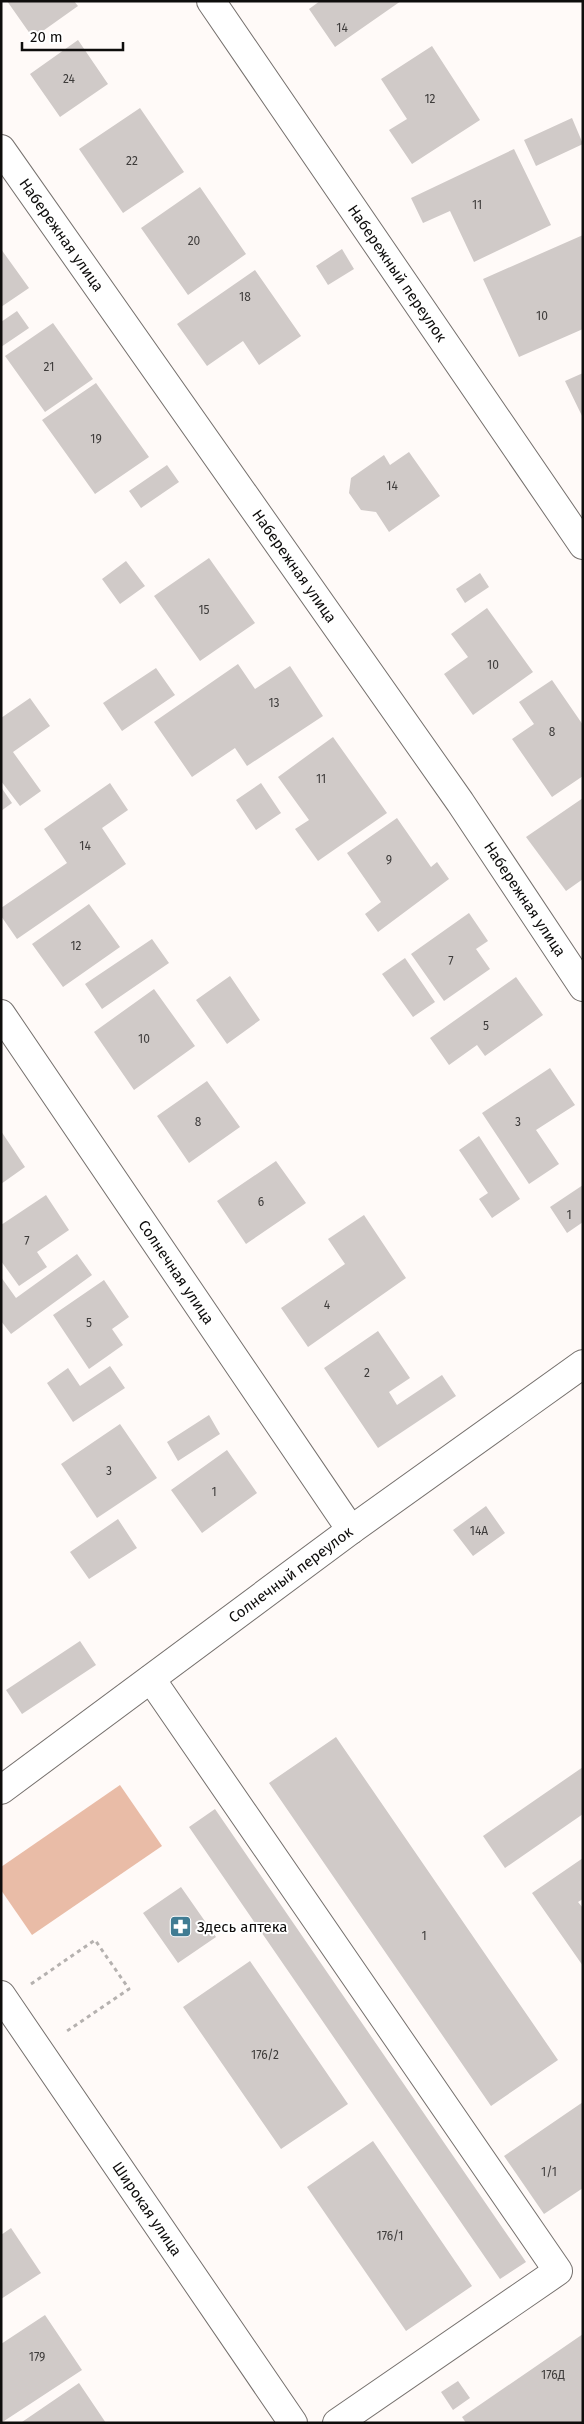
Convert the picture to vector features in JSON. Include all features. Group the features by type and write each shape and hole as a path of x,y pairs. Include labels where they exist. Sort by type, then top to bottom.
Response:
{"street":[{"name":"Набережный переулок","path":"211,1 583,545"},
{"name":"Набережная улица","path":"1,149 460,802 583,987"},
{"name":"Солнечная улица","path":"1,1014 351,1530"},
{"name":"Солнечный переулок","path":"1,1790 351,1530 583,1364"},
{"path":"151,1679 558,2271 337,2423"},
{"name":"Широкая улица","path":"3,1998 294,2423"}],"path":[{"path":"3,1998 95,1940 129,1989 39,2050"}],"shaded area":[{"path":"120,1785 162,1846 32,1935 1,1890 1,1867"}],"building":[{"path":"7,1 74,1 78,6 33,38"},
{"path":"320,1 401,1 335,47 309,9"},
{"path":"78,40 108,84 60,117 30,74"},
{"path":"432,46 480,120 412,164 389,130 407,119 381,79"},
{"path":"140,108 184,172 123,213 79,149"},
{"path":"572,118 583,144 536,166 524,140"},
{"path":"514,149 551,225 474,262 450,211 423,223 411,198"},
{"path":"200,187 246,254 188,295 141,228"},
{"path":"583,235 583,329 519,357 483,279"},
{"path":"1,249 29,288 1,307"},
{"path":"342,249 354,269 328,285 316,266"},
{"path":"255,270 301,336 259,365 243,341 207,366 177,324"},
{"path":"17,311 29,328 1,347 1,322"},
{"path":"53,323 93,379 45,412 5,356"},
{"path":"583,373 583,418 565,381"},
{"path":"96,383 149,457 95,494 42,420"},
{"path":"409,452 440,496 389,532 376,512 361,510 349,493 351,478 384,455 390,465"},
{"path":"167,465 179,482 141,508 129,491"},
{"path":"209,558 255,623 200,661 154,596"},
{"path":"126,561 145,586 120,604 102,579"},
{"path":"480,573 489,587 465,603 456,589"},
{"path":"487,608 533,672 473,715 444,674 468,657 451,634"},
{"path":"238,664 255,689 290,666 323,716 247,766 235,748 192,777 154,722"},
{"path":"156,668 175,695 122,731 103,703"},
{"path":"552,680 583,725 583,776 552,797 512,739 534,724 519,702"},
{"path":"30,698 50,726 13,752 41,791 20,806 1,781 1,718"},
{"path":"333,737 387,813 318,861 295,829 309,820 278,777"},
{"path":"110,783 128,810 102,828 126,864 17,939 1,916 1,908 67,863 44,829"},
{"path":"261,783 281,813 256,830 236,800"},
{"path":"1,787 12,803 1,811"},
{"path":"583,798 583,879 566,891 526,837"},
{"path":"397,818 431,867 437,862 449,879 378,932 365,914 381,902 347,853"},
{"path":"89,904 120,947 63,987 32,944"},
{"path":"469,913 488,941 476,949 490,969 444,1001 411,954"},
{"path":"152,939 169,963 102,1009 85,984"},
{"path":"405,958 435,1002 413,1017 382,974"},
{"path":"230,976 260,1020 227,1044 196,1000"},
{"path":"516,977 543,1015 485,1056 477,1045 449,1065 430,1038"},
{"path":"154,989 195,1046 134,1090 94,1032"},
{"path":"550,1068 575,1105 536,1130 559,1164 529,1184 482,1113"},
{"path":"207,1081 240,1127 189,1163 157,1116"},
{"path":"1,1131 25,1167 1,1184"},
{"path":"479,1136 520,1199 492,1218 479,1199 488,1193 459,1150"},
{"path":"276,1161 306,1203 246,1244 217,1201"},
{"path":"583,1185 583,1222 567,1233 550,1207"},
{"path":"46,1195 69,1230 37,1252 47,1267 19,1286 1,1261 1,1225"},
{"path":"364,1215 406,1278 308,1347 281,1308 345,1264 328,1239"},
{"path":"77,1254 92,1275 11,1334 1,1321 1,1277 16,1298"},
{"path":"104,1280 129,1317 112,1329 123,1345 89,1369 53,1315"},
{"path":"378,1331 410,1378 389,1392 397,1405 442,1375 456,1396 378,1448 324,1368"},
{"path":"110,1366 125,1388 73,1422 47,1383 68,1368 80,1386"},
{"path":"209,1415 220,1434 178,1461 167,1442"},
{"path":"120,1424 157,1478 97,1518 61,1464"},
{"path":"227,1450 257,1493 202,1533 171,1490"},
{"path":"486,1506 505,1533 473,1556 453,1530"},
{"path":"118,1519 137,1548 89,1579 70,1552"},
{"path":"80,1641 96,1665 22,1714 6,1690"},
{"path":"336,1737 558,2060 491,2106 269,1783"},
{"path":"583,1767 583,1814 505,1868 483,1836"},
{"path":"215,1809 526,2262 500,2279 189,1827"},
{"path":"583,1858 583,1899 578,1902 583,1908 583,1966 532,1893"},
{"path":"181,1887 216,1937 178,1963 143,1913"},
{"path":"250,1961 348,2104 281,2149 183,2007"},
{"path":"583,2102 583,2188 544,2214 504,2156"},
{"path":"373,2141 472,2286 406,2331 307,2187"},
{"path":"11,2228 41,2273 1,2299 1,2235"},
{"path":"45,2315 82,2370 1,2423 1,2344"},
{"path":"583,2334 583,2423 466,2423 462,2417"},
{"path":"458,2381 470,2398 453,2410 441,2392"},
{"path":"79,2383 106,2423 22,2422"}],"place":[{"name":"Здесь аптека","path":"181,1927"}]}
